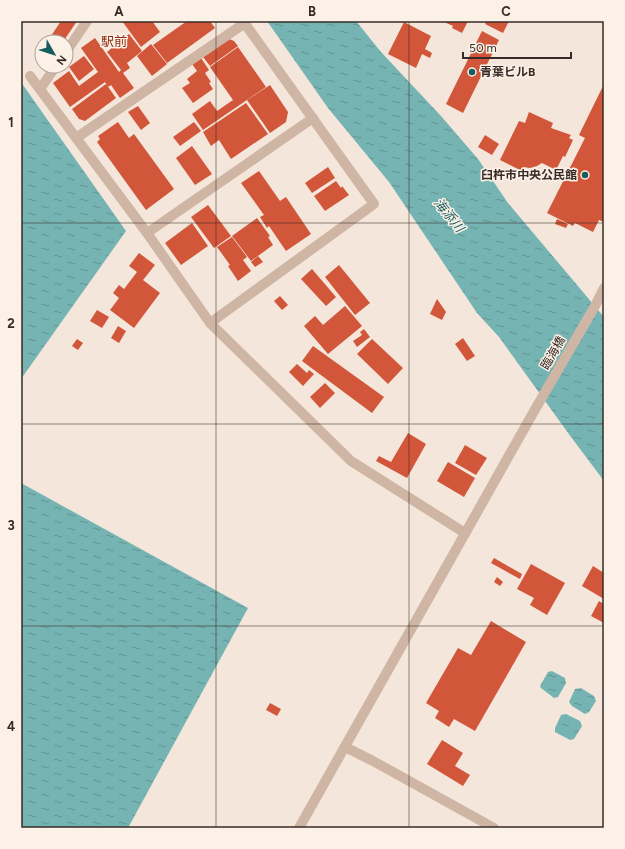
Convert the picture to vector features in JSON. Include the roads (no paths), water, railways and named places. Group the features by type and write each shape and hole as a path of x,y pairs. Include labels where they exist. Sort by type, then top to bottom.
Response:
{"street":[{"path":"74,40 87,21"},
{"path":"76,138 244,22 374,204 210,324"},
{"path":"40,89 50,74"},
{"path":"30,76 147,233 210,324 351,460 465,533"},
{"path":"147,233 312,118"},
{"name":"臨海橋","path":"299,828 604,288"},
{"path":"345,747 494,828"}],"water":[{"name":"海添川","path":"267,21 356,21 381,52 441,116 478,159 508,203 604,317 604,481 499,337 477,313 389,182 328,108"},
{"path":"23,85 126,231 21,379 21,87"},
{"path":"21,483 248,608 128,828 21,828"},
{"path":"552,671 565,678 566,683 558,697 554,698 540,686 548,672"},
{"path":"581,688 594,696 596,701 589,712 585,714 572,706 569,702 575,689"},
{"path":"566,714 580,721 582,726 574,739 570,740 555,732 555,728 561,715"}],"place":[{"name":"青葉ビルB","path":"472,72"},
{"name":"臼杵市中央公民館","path":"585,175"}],"district":[{"name":"駅前","path":"114,41"}]}
